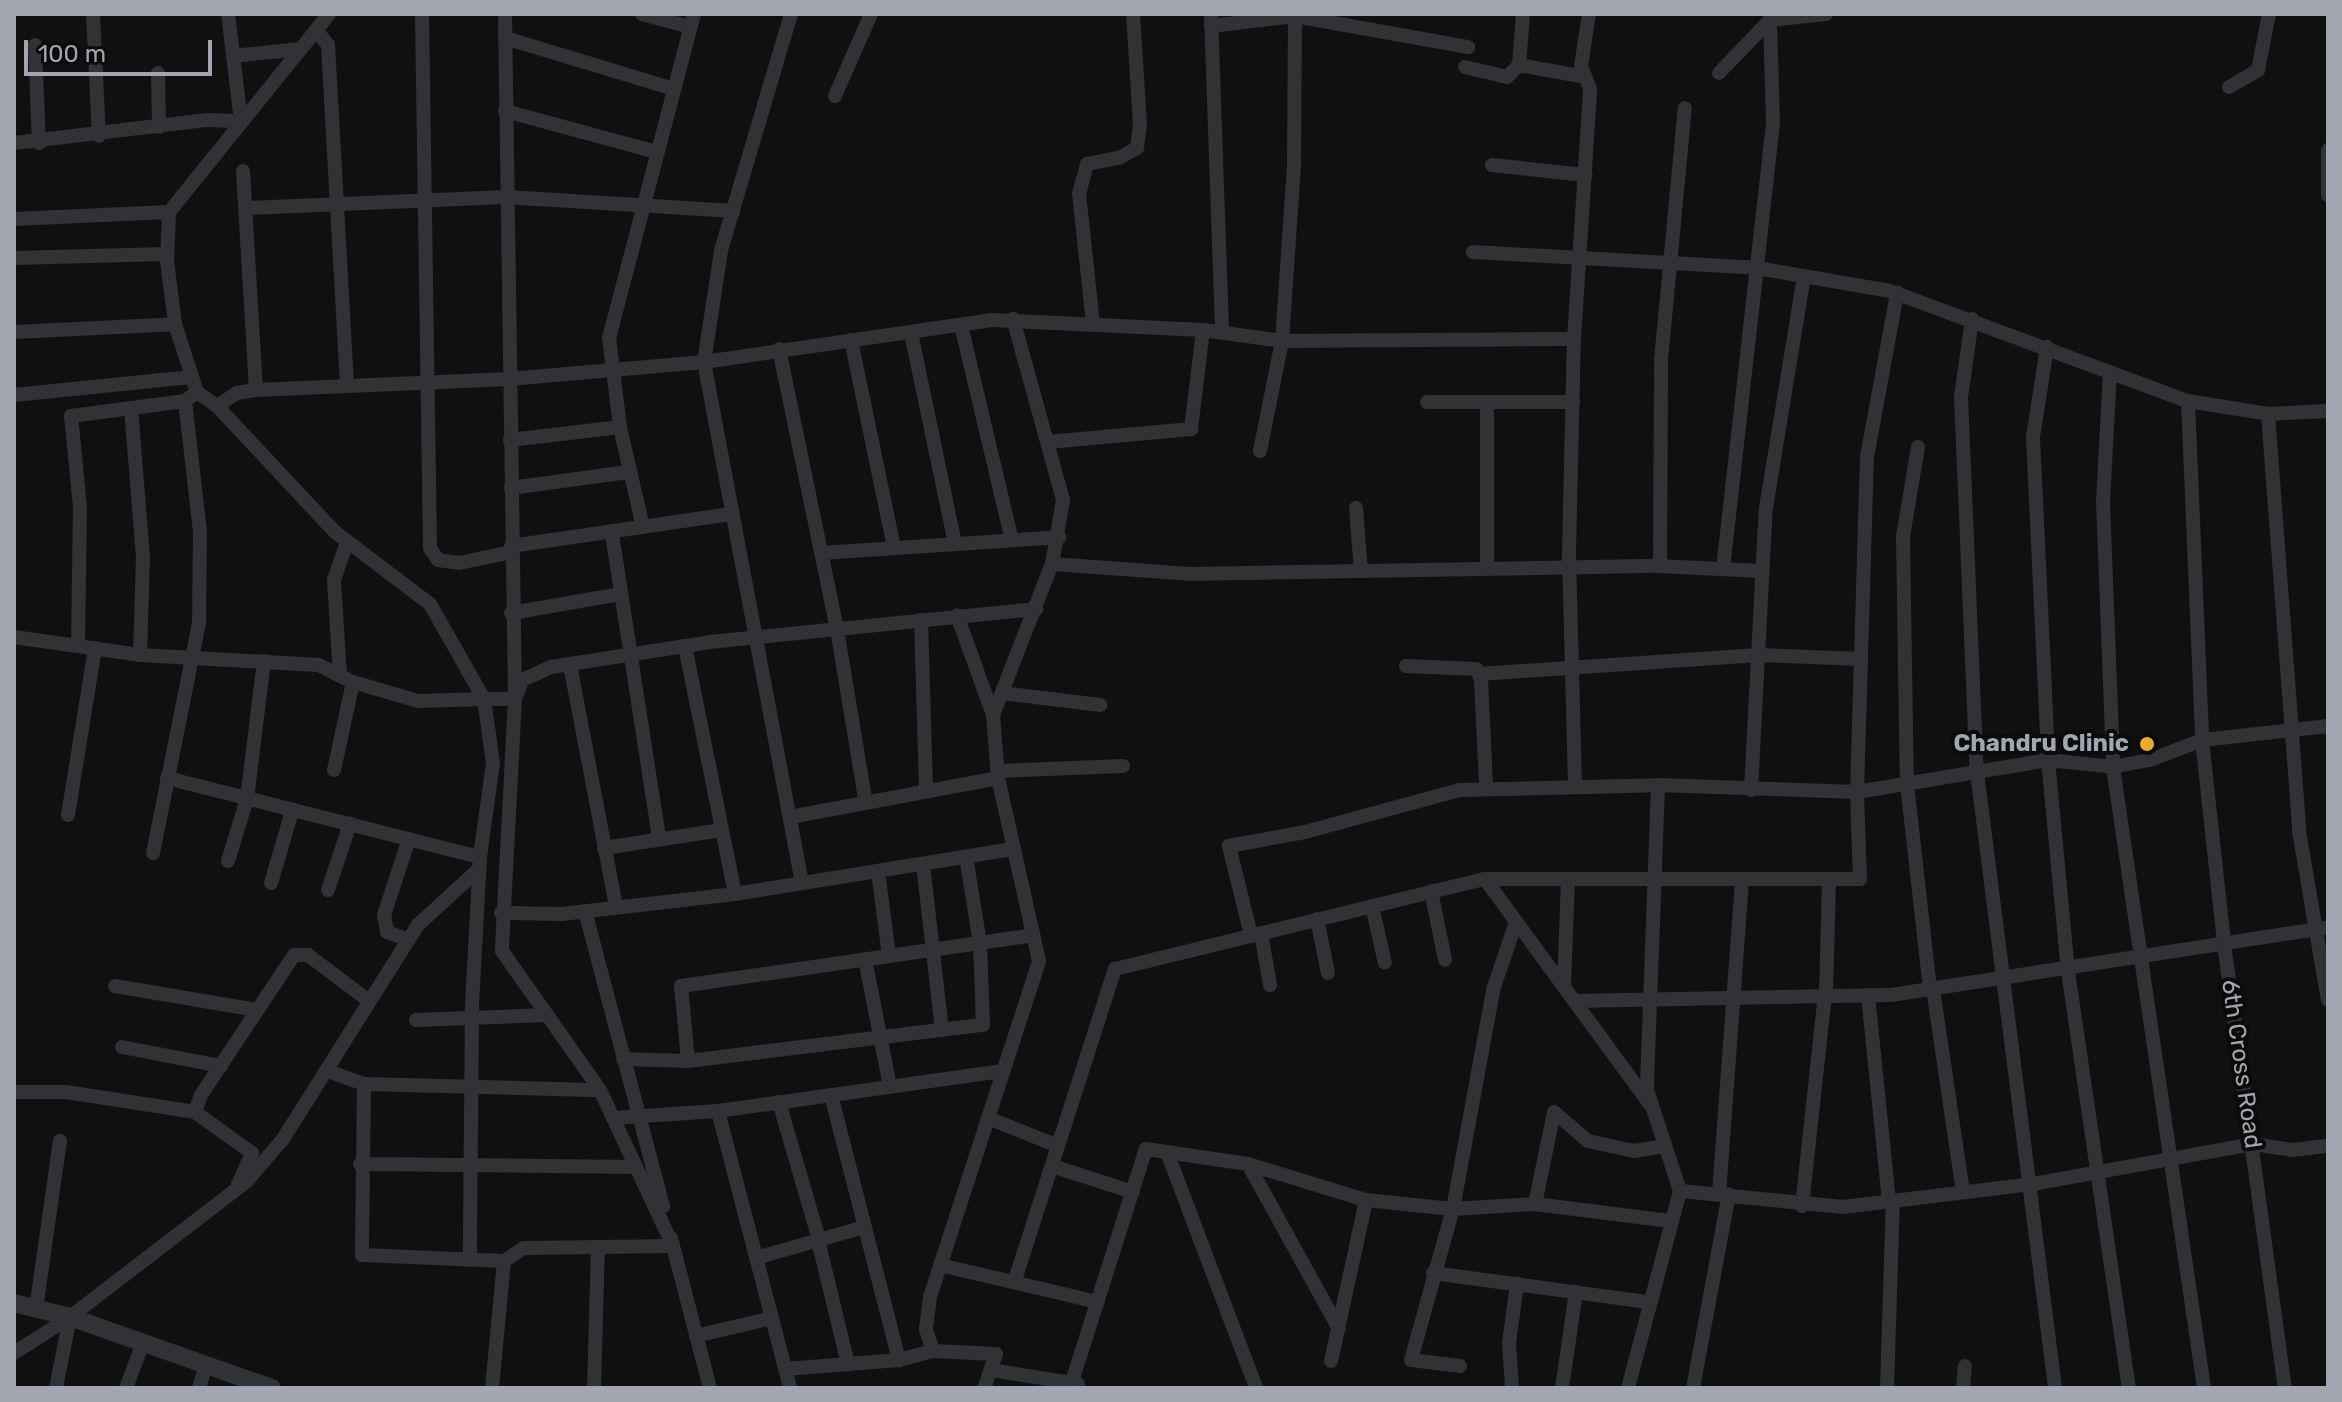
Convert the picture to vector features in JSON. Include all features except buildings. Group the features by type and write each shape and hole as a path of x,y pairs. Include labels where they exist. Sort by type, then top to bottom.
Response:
{"street":[{"path":"93,14 99,136"},
{"path":"228,14 241,121"},
{"path":"153,853 195,657 202,560 191,377 175,324 167,254 169,212 329,14"},
{"path":"422,14 425,380 432,554 438,560 470,563 511,549 731,514"},
{"path":"505,14 511,613 515,699 501,913 502,951 600,1090 673,1246"},
{"path":"642,14 692,21 609,338 628,472 643,527"},
{"path":"791,14 721,251 704,362 802,883"},
{"path":"835,96 871,16 854,14"},
{"path":"1093,324 1079,194 1087,164 1119,158 1137,148 1140,125 1133,14"},
{"path":"1375,14 1375,31"},
{"path":"1465,67 1507,77 1519,65 1523,14"},
{"path":"1575,785 1569,566 1574,339 1590,89 1581,66 1589,14"},
{"path":"1719,73 1770,20 1826,14"},
{"path":"2229,87 2258,70 2269,14"},
{"path":"1260,451 1282,341 1294,163 1295,15"},
{"path":"1222,333 1211,20 1295,15 1468,47"},
{"path":"1723,569 1773,122 1770,20"},
{"path":"316,30 328,45 347,385"},
{"path":"505,38 674,89"},
{"path":"35,45 39,143"},
{"path":"233,56 301,49"},
{"path":"1519,65 1585,77"},
{"path":"158,73 159,127"},
{"path":"1660,566 1661,360 1685,108"},
{"path":"505,111 657,152"},
{"path":"14,143 39,143 159,127 241,121"},
{"path":"2328,150 2328,195"},
{"path":"1492,165 1585,175"},
{"path":"243,171 256,390"},
{"path":"246,208 335,206 423,197 506,197 644,202 734,211"},
{"path":"14,219 169,212"},
{"path":"1473,252 1757,268 1897,293 2188,401 2268,414 2328,411"},
{"path":"14,258 167,254"},
{"path":"1751,790 1766,508 1804,276"},
{"path":"1015,1280 1115,969 1485,879 1860,879 1857,792 1867,457 1897,293"},
{"path":"993,715 1052,564 1063,500 1013,319"},
{"path":"217,406 237,393 256,390 425,380 509,379 704,362 779,349 1013,319 1203,330 1282,341 1574,339"},
{"path":"1972,319 1961,397 1977,772 2002,979 2032,1184 2055,1388"},
{"path":"14,332 175,324"},
{"path":"961,325 1012,540"},
{"path":"1048,442 1191,429 1203,330"},
{"path":"911,333 955,544"},
{"path":"851,340 894,548"},
{"path":"2047,347 2033,437 2048,760 2068,971 2100,1172 2129,1388"},
{"path":"779,349 837,629 865,799"},
{"path":"2110,372 2103,501 2113,767 2138,959 2204,1388"},
{"path":"14,395 191,377"},
{"path":"78,646 81,520 71,416 191,396 217,406 347,542 430,604 484,699 493,763 480,862 472,1018 470,1257"},
{"name":"6th Cross Road","path":"2188,401 2202,740 2224,944 2285,1388"},
{"path":"1427,402 1573,402"},
{"path":"1487,402 1487,568"},
{"path":"131,408 143,556 140,655"},
{"path":"2268,414 2299,831 2323,928 2328,1000"},
{"path":"510,440 620,427"},
{"path":"1918,447 1903,537 1907,784 1931,989 1963,1191"},
{"path":"511,488 628,472"},
{"path":"1356,508 1361,571"},
{"path":"612,534 628,655 659,839"},
{"path":"821,553 1059,537"},
{"path":"334,770 346,679 334,580 347,542"},
{"path":"1052,564 1190,574 1569,566 1762,571"},
{"path":"511,613 621,594"},
{"path":"515,699 522,680 570,665 685,646 1036,609"},
{"path":"933,1351 926,1329 940,1265 1039,961 998,774 993,715 957,615"},
{"path":"921,620 926,789"},
{"path":"14,637 140,655 319,665 346,679 418,701 515,699"},
{"path":"685,646 735,894"},
{"path":"68,815 95,648"},
{"path":"1479,674 1572,665 1758,655 1861,659"},
{"path":"228,861 247,799 264,661"},
{"path":"570,665 616,907"},
{"path":"1406,666 1470,666 1479,674 1486,787"},
{"path":"1002,693 1100,705"},
{"path":"1270,985 1229,846 1486,787 1658,785 1857,792 2048,760 2113,767 2150,760 2202,740 2328,726"},
{"path":"790,817 865,799 998,774 1123,766"},
{"path":"167,778 409,839 480,862"},
{"path":"1628,1388 1648,1302 1680,1191 1647,1090 1658,785"},
{"path":"271,883 292,811"},
{"path":"328,890 350,824"},
{"path":"604,848 722,830"},
{"path":"409,839 384,915 387,932 409,940"},
{"path":"501,913 585,911 735,894 1014,849"},
{"path":"623,1059 688,1061 983,1025 980,943 966,857"},
{"path":"14,1353 70,1317 235,1192 271,1155 328,1071 409,940 429,912 480,862"},
{"path":"923,864 942,1030"},
{"path":"878,871 889,956"},
{"path":"1485,879 1654,1109"},
{"path":"1802,1206 1826,995 1829,879"},
{"path":"1564,987 1568,880"},
{"path":"1693,1388 1724,1194 1742,880"},
{"path":"1431,891 1445,960"},
{"path":"1372,906 1385,963"},
{"path":"585,911 710,1388"},
{"path":"1317,919 1328,973"},
{"path":"1460,1366 1411,1360 1453,1209 1493,990 1516,922"},
{"path":"1574,1001 1652,1002 1868,995 1931,989 2068,971 2323,928"},
{"path":"688,1061 681,986 1033,935"},
{"path":"195,1112 221,1066 294,955 308,955 369,1001"},
{"path":"865,959 890,1087"},
{"path":"115,986 257,1010"},
{"path":"1868,995 1891,1202 1887,1388"},
{"path":"416,1020 547,1015"},
{"path":"122,1047 221,1066"},
{"path":"328,1071 364,1084 600,1090"},
{"path":"613,1118 718,1111 1003,1071"},
{"path":"364,1084 360,1164 361,1255 470,1257 504,1261 524,1248 673,1246"},
{"path":"14,1092 66,1092 195,1112 252,1153 235,1192"},
{"path":"831,1095 899,1360"},
{"path":"779,1102 818,1240 848,1364"},
{"path":"718,1111 790,1388"},
{"path":"1535,1204 1554,1112 1588,1141 1634,1151 1666,1146"},
{"path":"988,1118 1058,1146"},
{"path":"36,1309 60,1141"},
{"path":"1680,1191 1802,1206 1891,1202 2032,1184 2253,1144 2293,1150 2328,1146"},
{"path":"991,1370 1075,1385 1146,1149 1248,1164 1366,1200 1453,1209 1535,1204 1670,1221"},
{"path":"1167,1152 1256,1388"},
{"path":"360,1164 472,1168 636,1167"},
{"path":"1248,1164 1339,1329"},
{"path":"1052,1166 1133,1192"},
{"path":"1331,1361 1366,1200"},
{"path":"756,1258 864,1227"},
{"path":"594,1388 598,1247"},
{"path":"492,1388 504,1261"},
{"path":"940,1265 1015,1280 1098,1302"},
{"path":"1433,1273 1648,1302"},
{"path":"1512,1388 1509,1343 1517,1284"},
{"path":"1562,1388 1576,1292"},
{"path":"14,1303 70,1317 272,1388"},
{"path":"56,1388 70,1317"},
{"path":"696,1336 772,1318"},
{"path":"126,1388 143,1343"},
{"path":"785,1369 899,1360 933,1351 996,1354 984,1388"},
{"path":"199,1388 206,1365"},
{"path":"1963,1388 1965,1366"}],"place":[{"name":"Chandru Clinic","path":"2147,744"}]}
